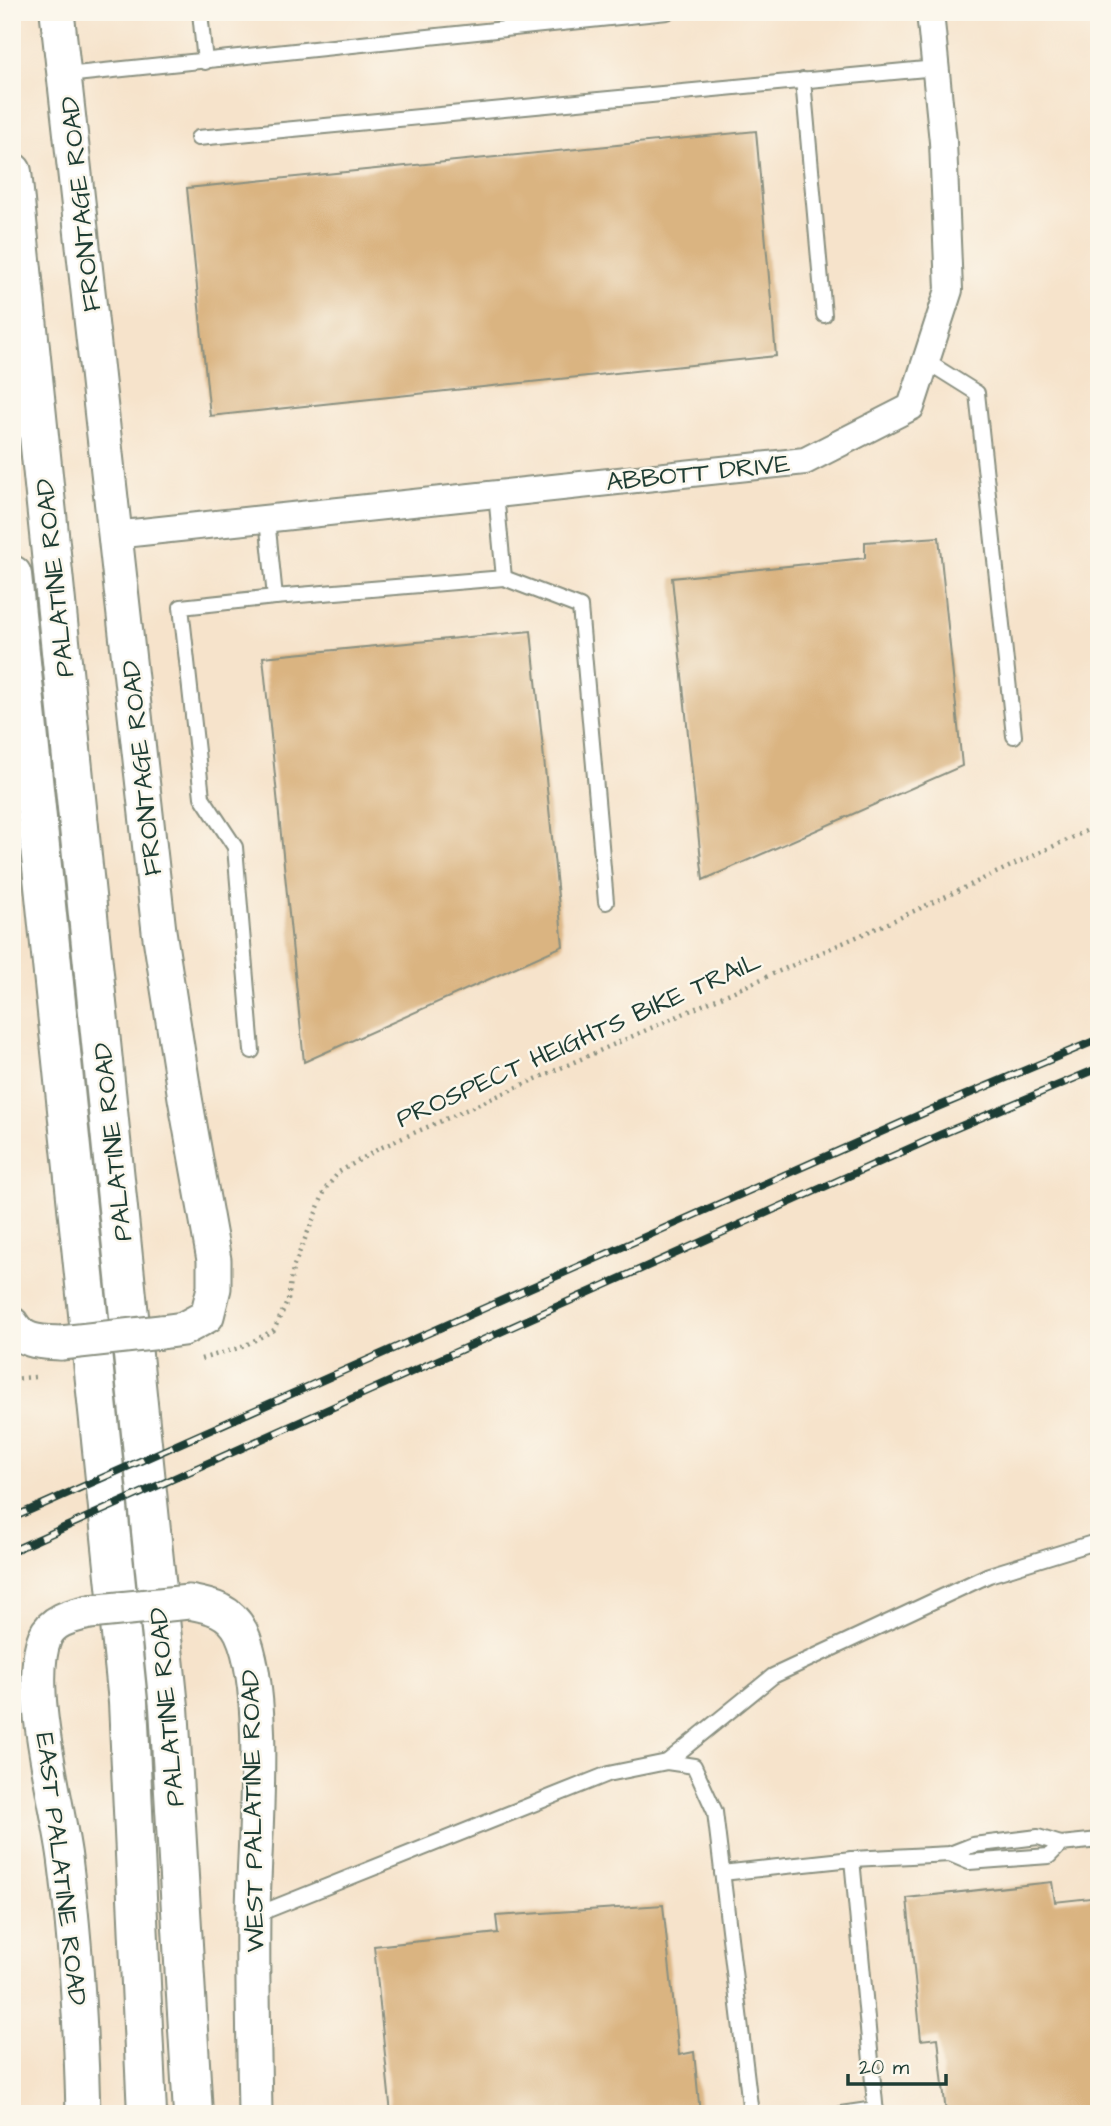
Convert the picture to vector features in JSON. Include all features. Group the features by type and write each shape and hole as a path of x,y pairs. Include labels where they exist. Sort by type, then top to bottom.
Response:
{"highway":[{"name":"PALATINE ROAD","path":"12,172 169,1707 193,2114"},
{"name":"PALATINE ROAD","path":"12,575 128,1702 147,2114"}],"street":[{"name":"FRONTAGE ROAD","path":"12,1324 17,1333 30,1341 61,1343 183,1329 207,1316 214,1288 214,1260 159,931 57,12"},
{"name":"ABBOTT DRIVE","path":"114,535 805,461 911,407 949,290 943,142 930,12"},
{"name":"WEST PALATINE ROAD","path":"89,1612 189,1602 218,1607 239,1629 251,1660 257,1735 253,1916 255,2114"},
{"name":"EAST PALATINE ROAD","path":"83,2114 81,2008 65,1857 37,1675 46,1635 64,1617 89,1612"}],"lane":[{"path":"200,12 205,62"},
{"path":"66,75 667,12"},
{"path":"198,138 936,68"},
{"path":"803,80 824,315"},
{"path":"926,361 977,393 1014,736"},
{"path":"496,494 504,579"},
{"path":"268,519 275,597"},
{"path":"252,1051 235,846 202,797 181,607 504,579 580,607 606,902"},
{"path":"667,1762 774,1676 989,1575 1099,1541"},
{"path":"253,1916 608,1774 667,1762 694,1766 715,1812 751,2114"},
{"path":"722,1873 852,1859 950,1854 973,1845 1038,1837 1061,1843 1099,1840"},
{"path":"841,2114 876,2112 852,1859"}],"path":[{"name":"PROSPECT HEIGHTS BIKE TRAIL","path":"195,1361 242,1347 274,1330 288,1300 293,1268 326,1188 340,1172 380,1148 897,919 1099,825"}],"building":[{"path":"756,131 776,356 210,416 187,188"},
{"path":"939,537 962,766 703,880 672,578 865,558 865,542"},
{"path":"531,631 563,946 304,1062 263,657"},
{"path":"1052,1882 1055,1902 1099,1897 1099,2114 946,2114 938,2038 921,2040 907,1898"},
{"path":"663,1905 679,2055 694,2052 700,2114 391,2114 374,1946 498,1933 496,1916"}],"railway":[{"path":"12,1518 935,1108 1099,1039"},
{"path":"12,1551 942,1134 1099,1068"}]}
